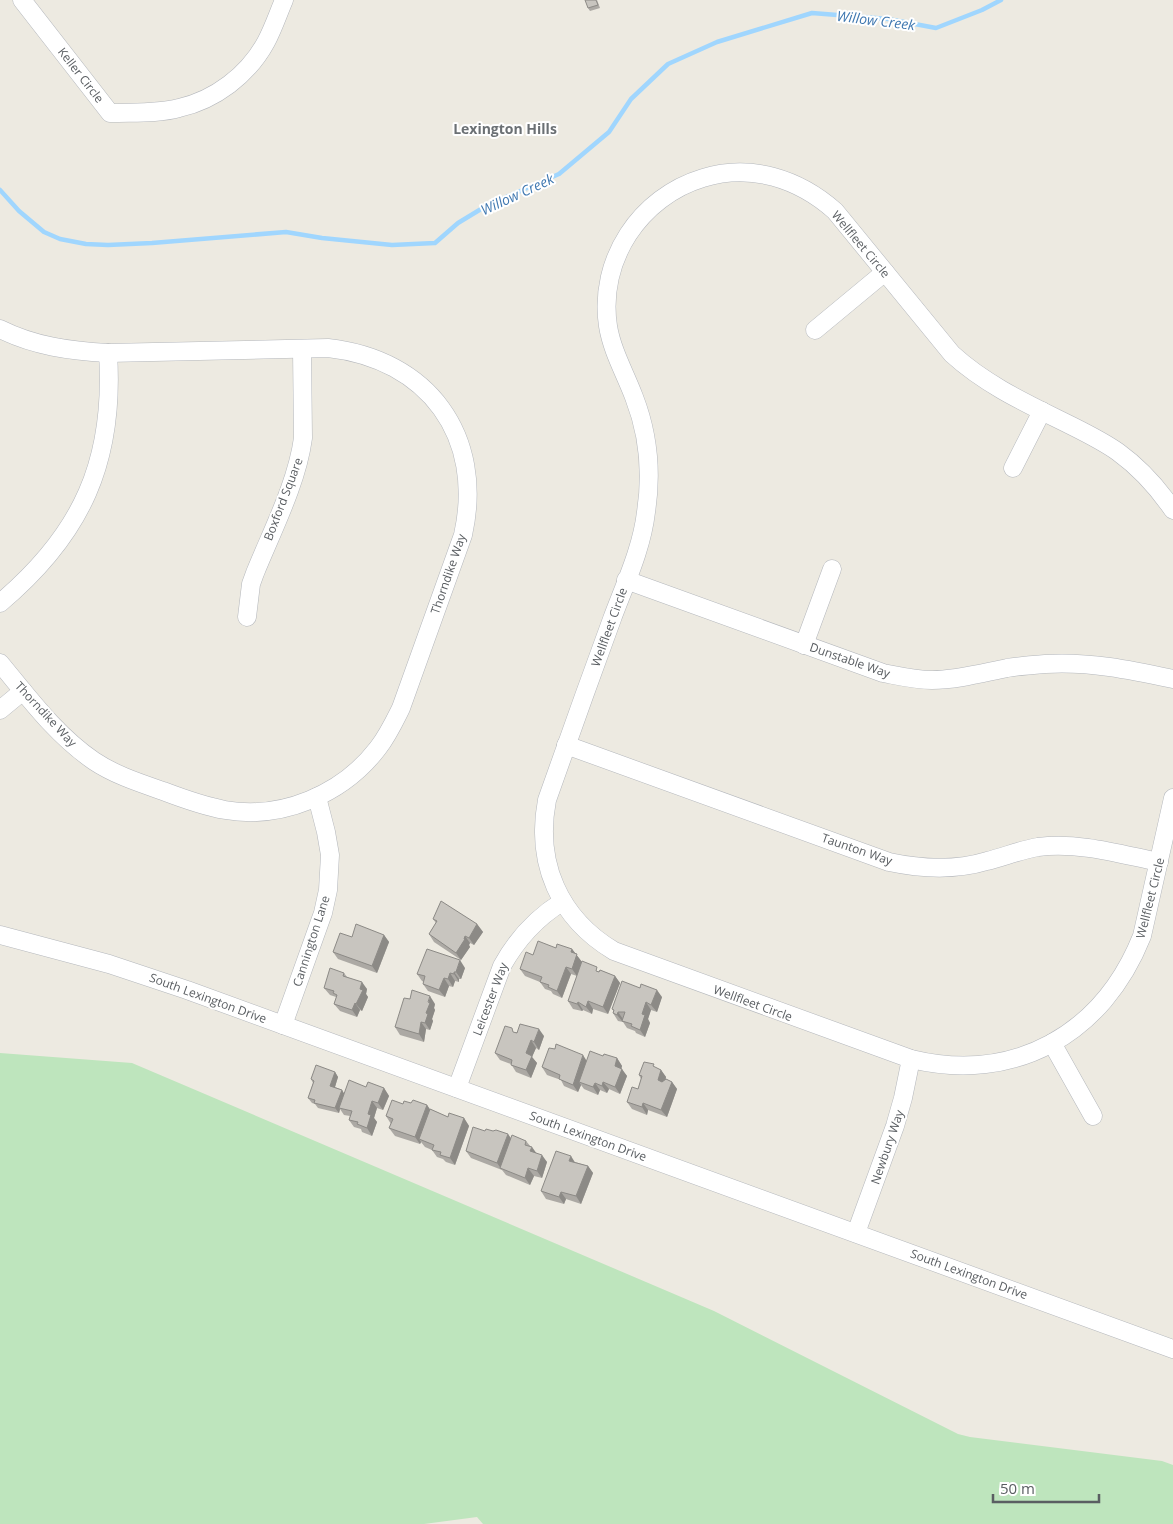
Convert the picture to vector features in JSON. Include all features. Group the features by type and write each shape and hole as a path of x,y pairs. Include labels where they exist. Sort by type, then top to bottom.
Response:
{"street":[{"name":"Keller Circle","path":"22,0 110,113 152,112 179,108 199,102 218,92 240,75 258,54 272,29 284,0"},
{"name":"Wellfleet Circle","path":"1173,510 1143,473 1118,452 1099,440 989,384 970,370 952,354 835,212 824,202 788,181 761,174 726,173 692,181 667,194 636,222 621,246 608,285 607,313 611,341 641,420 649,466 649,490 641,537 547,800 543,828 548,869 562,902 591,935 620,954 911,1059 930,1064 959,1067 988,1065 1025,1055 1052,1043 1086,1019 1100,1005 1119,981 1134,955 1142,936 1173,798"},
{"path":"815,330 885,272"},
{"name":"Thorndike Way","path":"0,329 30,341 80,352 328,348 348,350 368,356 387,363 404,373 435,401 447,417 456,435 468,474 469,494 468,514 463,535 401,708 391,728 364,765 347,780 317,797 294,806 272,811 226,810 204,806 132,780 95,762 71,744 56,730 0,663"},
{"name":"Boxford Square","path":"247,617 253,578 293,478 301,452 303,438 302,349"},
{"path":"0,604 43,564 61,541 76,517 88,491 98,464 105,436 109,399 108,353"},
{"path":"1013,468 1042,411"},
{"path":"804,645 832,568"},
{"name":"Dunstable Way","path":"626,580 883,673 908,678 932,680 1047,664 1085,664 1122,668 1173,679"},
{"path":"0,710 23,691"},
{"name":"Taunton Way","path":"566,745 889,862 913,867 963,867 987,862 1013,853 1037,848 1062,846 1087,847 1159,862"},
{"name":"Cannington Lane","path":"283,1025 323,913 328,890 330,855 317,797"},
{"name":"Leicester Way","path":"457,1088 502,966 524,933 538,919 562,902"},
{"name":"South Lexington Drive","path":"0,935 109,964 283,1025 1173,1349"},
{"path":"1052,1043 1093,1116"},
{"name":"Newbury Way","path":"856,1233 895,1126 911,1059"}],"green space":[{"path":"0,1053 132,1063 714,1311 958,1434 1162,1461 1173,1465 1173,1524 483,1524 477,1517 424,1524 0,1524"}],"building":[{"path":"585,0 596,0 598,5 588,8"},
{"path":"441,901 477,924 469,938 465,936 456,953 429,934 437,921 433,919"},
{"path":"356,924 384,935 372,966 333,952 340,933 352,937"},
{"path":"538,941 556,948 557,944 572,949 571,952 577,954 572,969 566,967 557,991 548,987 549,985 540,982 542,977 520,969 526,952 533,955"},
{"path":"427,949 460,960 456,972 454,974 450,973 448,979 444,978 439,990 423,984 425,976 417,974"},
{"path":"582,961 597,967 596,971 599,972 600,970 615,976 603,1007 588,1001 586,1007 578,1002 577,1004 568,1001"},
{"path":"330,968 344,973 343,976 362,982 360,989 363,990 352,1010 334,1004 337,995 333,993 334,991 324,988"},
{"path":"622,981 640,988 641,984 657,990 651,1005 646,1002 642,1014 645,1015 640,1030 631,1026 632,1024 622,1021 625,1012 618,1012 617,1015 613,1013 614,1010 612,1009"},
{"path":"412,990 430,996 428,1002 430,1003 426,1013 428,1014 425,1023 421,1022 419,1034 395,1027 404,998 410,999"},
{"path":"520,1024 539,1029 534,1042 531,1040 526,1053 532,1056 526,1070 511,1065 512,1060 495,1053 505,1026 512,1028 513,1032 517,1033"},
{"path":"556,1044 583,1055 573,1085 559,1079 560,1075 542,1067 549,1048 555,1049"},
{"path":"590,1051 603,1056 604,1054 617,1058 615,1066 622,1069 615,1087 603,1082 602,1086 595,1083 593,1087 579,1082"},
{"path":"644,1062 654,1064 653,1066 661,1070 658,1080 662,1082 666,1079 672,1082 661,1110 643,1103 642,1107 627,1102 632,1087 638,1089 642,1076 639,1075"},
{"path":"316,1065 335,1072 330,1086 342,1090 335,1108 314,1103 315,1100 308,1098 314,1081 311,1079"},
{"path":"349,1080 366,1087 368,1082 384,1088 378,1103 372,1101 368,1114 371,1115 367,1128 357,1124 358,1122 349,1120 352,1111 339,1108"},
{"path":"392,1100 403,1104 404,1101 411,1103 413,1100 427,1105 415,1137 389,1128 393,1119 386,1116"},
{"path":"430,1109 448,1117 449,1113 464,1118 450,1158 440,1155 441,1152 432,1150 434,1145 419,1139"},
{"path":"473,1127 485,1131 486,1129 496,1130 508,1134 497,1163 466,1151"},
{"path":"512,1135 526,1141 525,1145 532,1147 530,1151 542,1155 537,1171 528,1168 525,1178 500,1168"},
{"path":"556,1151 571,1156 569,1161 588,1166 576,1196 561,1192 559,1197 541,1191"}],"waterway":[{"name":"Willow Creek","path":"0,190 19,211 44,232 60,239 86,244 152,243 286,232 322,238 392,245 435,243 458,223 486,206 559,174 609,132 631,99 668,64 717,42 812,13 888,19 936,28 982,10 1001,0"}],"district":[{"name":"Lexington Hills","path":"505,128"}]}
